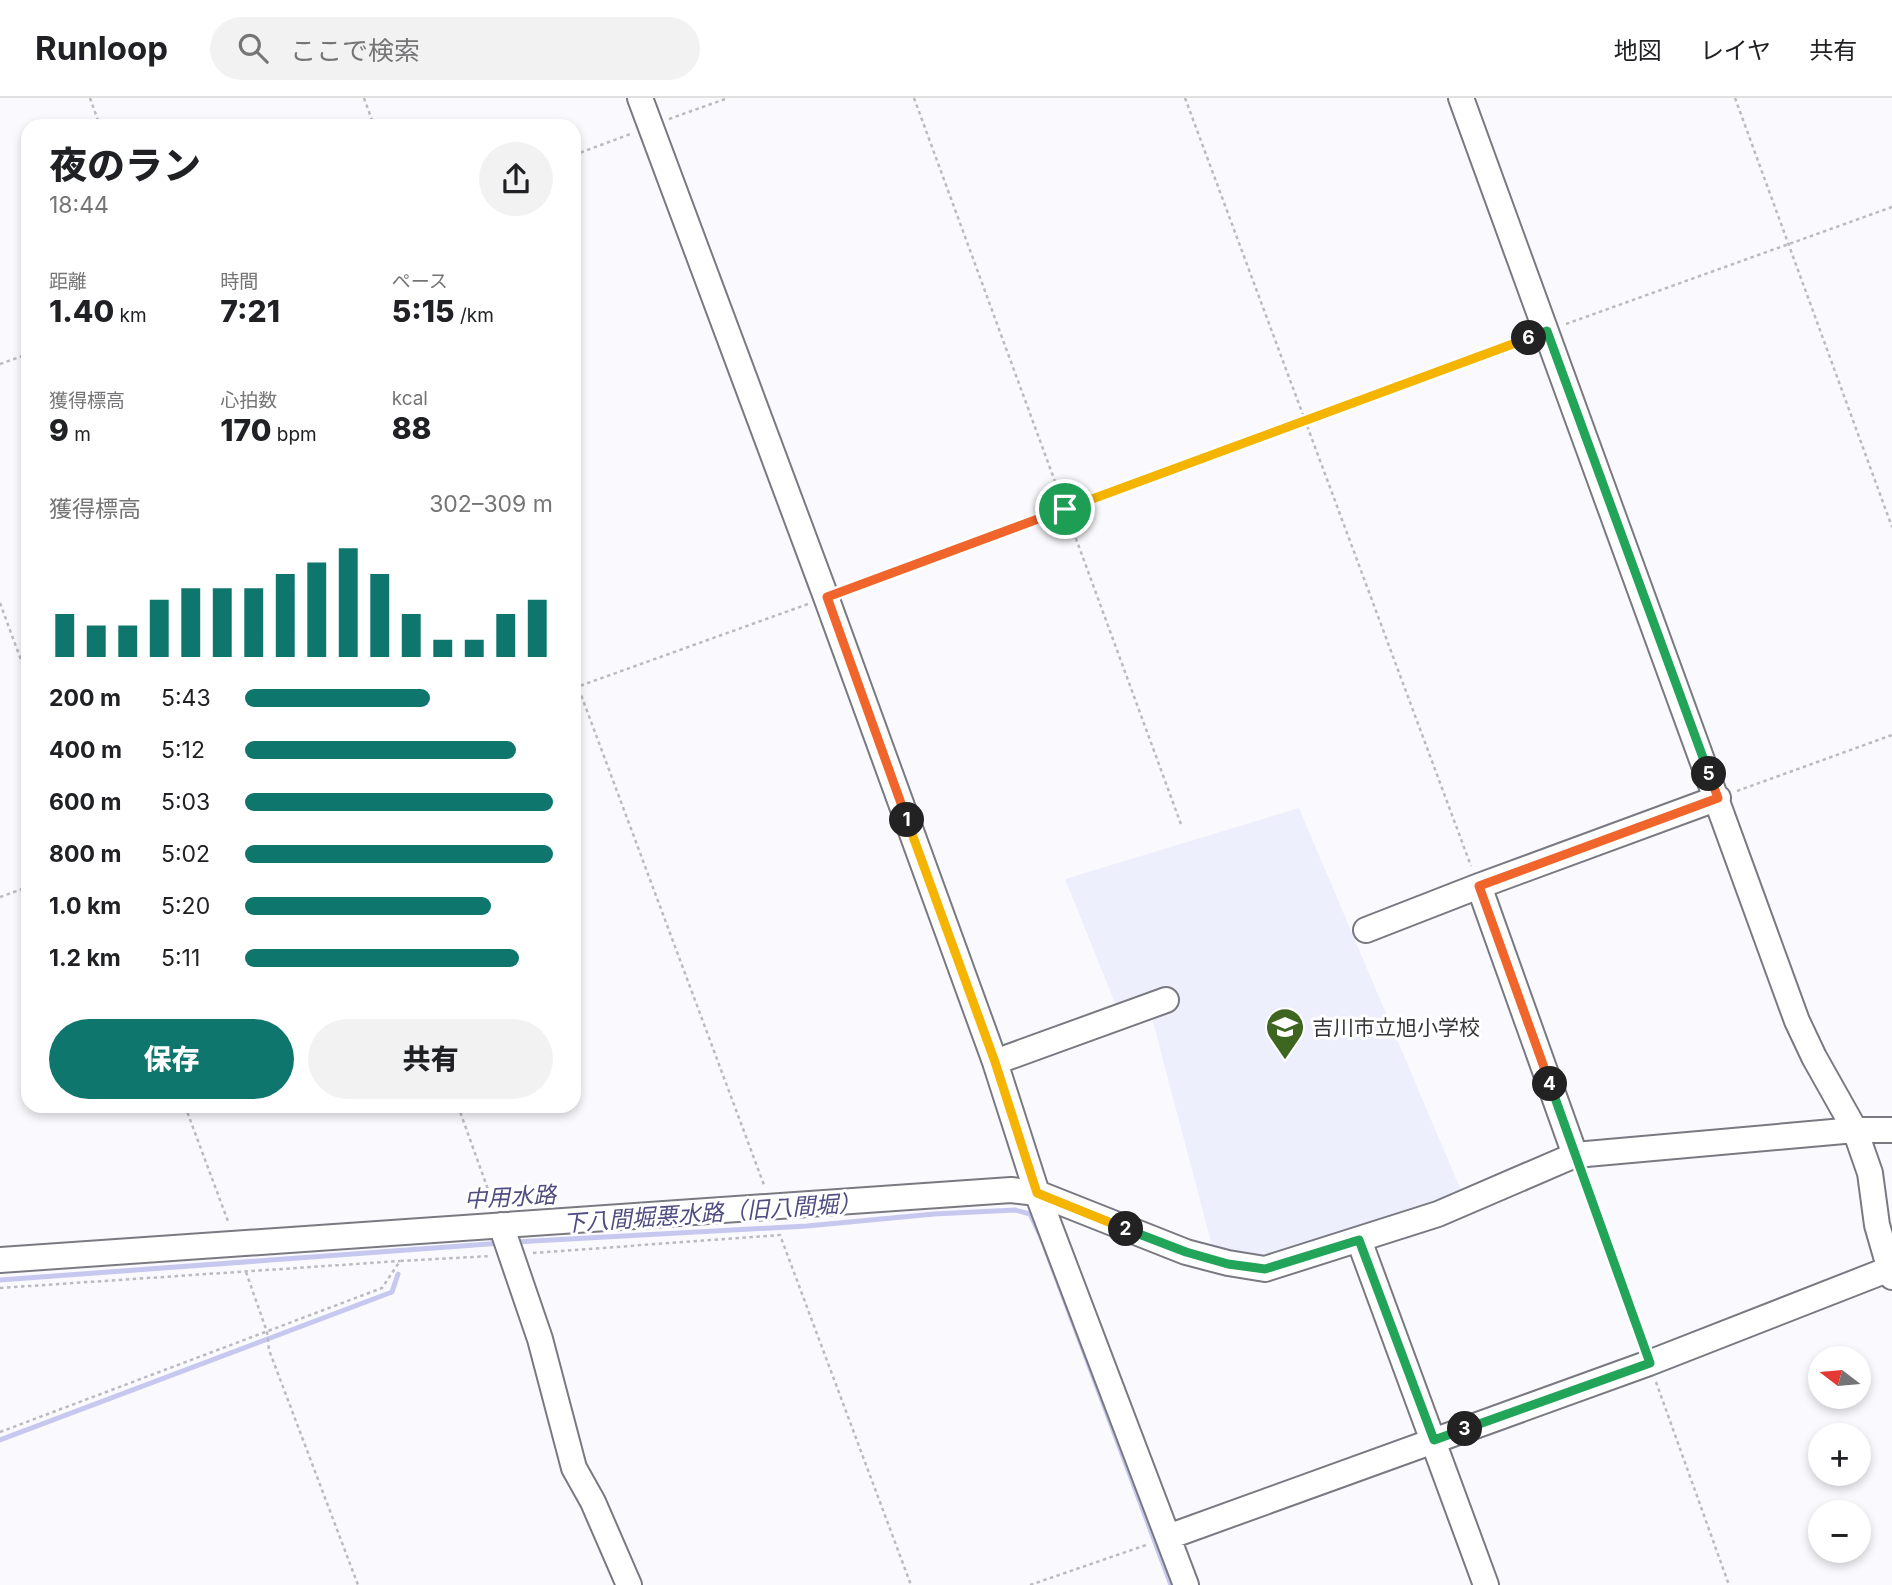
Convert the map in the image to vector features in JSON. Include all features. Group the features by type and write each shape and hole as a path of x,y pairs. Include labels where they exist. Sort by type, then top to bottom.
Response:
{"street":[{"path":"640,98 827,597 995,1062 1037,1193 1186,1585"},
{"path":"1168,1537 1650,1363 1891,1271 1877,1225 1870,1173 1856,1130 1814,1057 1797,1021 1461,98"},
{"path":"1366,930 1718,798"},
{"path":"1479,886 1575,1155"},
{"path":"995,1062 1166,1000"},
{"path":"0,1260 1011,1190 1037,1193 1186,1252 1228,1264 1265,1269 1438,1214 1575,1155 1856,1130 1892,1130"},
{"path":"501,1226 540,1339 574,1468 593,1502 629,1585"},
{"path":"1359,1240 1486,1585"}],"path":[{"path":"90,98 98,119"},
{"path":"364,98 372,119"},
{"path":"914,98 1182,827"},
{"path":"1185,98 1479,886"},
{"path":"1735,98 1892,527"},
{"path":"581,685 1892,207"},
{"path":"0,364 21,356"},
{"path":"0,603 21,660"},
{"path":"581,700 772,1208"},
{"path":"1718,798 1892,735"},
{"path":"0,897 21,890"},
{"path":"189,1113 234,1244"},
{"path":"461,1113 501,1226"},
{"path":"1575,1155 1729,1585"},
{"path":"0,1288 780,1235 911,1585"},
{"path":"0,1432 382,1288 400,1261"},
{"path":"246,1272 267,1332 269,1350 358,1585"},
{"path":"1030,1585 1168,1537"}],"shaded area":[{"name":"吉川市立旭小学校","path":"1299,808 1463,1195 1252,1261 1212,1246 1148,1003 1119,1013 1065,879"}],"waterway":[{"name":"下八間堀悪水路（旧八間堀）","path":"515,1242 807,1226 934,1214 1015,1210 1030,1214 1041,1237 1171,1585"},
{"name":"下八間堀悪水路（旧八間堀）","path":"0,1280 502,1243"},
{"path":"0,1440 392,1292 398,1274"}],"place":[{"name":"吉川市立旭小学校","path":"1285,1061"}],"route":[{"path":"1547,331 1718,798 1479,886 1650,1363 1434,1440 1359,1240 1265,1269 1228,1264 1186,1252 1037,1193 995,1062 827,597 1065,509 1547,331"}],"water label":[{"name":"中用水路","path":"510,1197"}]}
